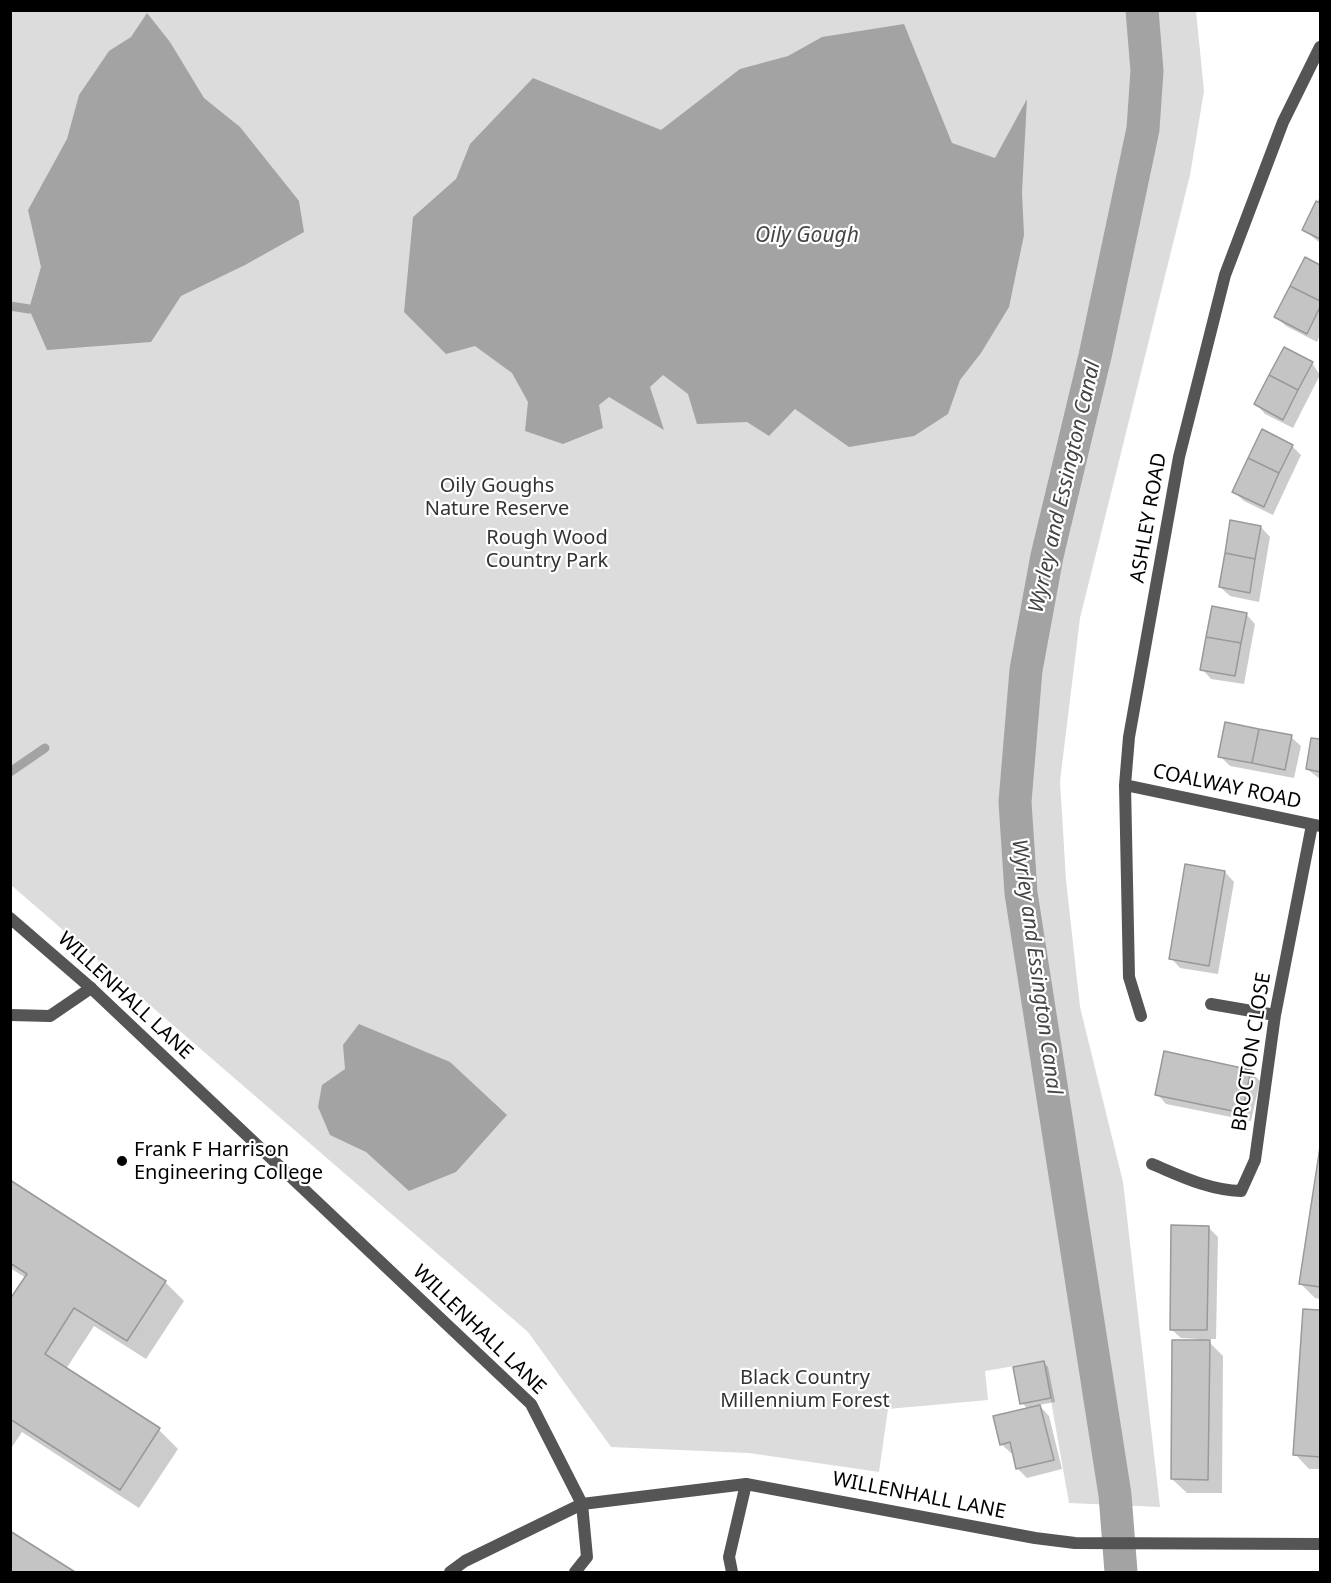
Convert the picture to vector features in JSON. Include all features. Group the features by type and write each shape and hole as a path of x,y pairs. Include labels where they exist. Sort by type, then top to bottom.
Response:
{"street":[{"name":"ASHLEY ROAD","path":"1141,1016 1129,977 1125,785 1129,737 1179,457 1225,275 1283,122 1320,47"},
{"name":"COALWAY ROAD","path":"1125,785 1316,825"},
{"name":"BROCTON CLOSE","path":"1152,1164 1205,1186 1241,1191 1255,1160 1275,1015 1316,825"},
{"name":"WILLENHALL LANE","path":"10,918 91,988 531,1404 582,1504 746,1484 1035,1538 1075,1543 1320,1544"},
{"path":"10,1015 50,1016 91,988"},
{"path":"1211,1004 1275,1015"},
{"path":"732,1572 729,1557 746,1484"},
{"path":"450,1572 465,1561 582,1504 587,1557 575,1572"}],"green space":[{"name":"Rough Wood Country Park","path":"11,11 1196,11 1204,91 1190,175 1080,618 1060,781 1066,880 1080,1007 1123,1182 1160,1507 1069,1503 1044,1361 985,1371 988,1400 888,1409 879,1472 749,1453 611,1447 528,1332 11,885"}],"water":[{"path":"147,13 170,42 204,98 240,127 299,201 304,232 245,265 181,296 151,342 47,350 29,309 41,267 28,210 67,139 79,95 109,51 131,37"},
{"name":"Oily Gough","path":"904,24 952,143 995,158 1027,99 1022,192 1024,235 1009,307 981,353 960,380 948,414 914,436 849,447 795,409 769,436 747,422 697,424 688,394 663,375 650,387 664,430 609,397 599,405 603,428 563,444 525,431 528,402 512,373 475,346 446,354 404,312 413,217 456,179 470,144 533,78 661,130 740,69 788,56 822,37"},
{"path":"359,1024 450,1062 507,1115 456,1172 409,1191 366,1152 330,1135 318,1107 322,1085 345,1069 343,1045"}],"building":[{"path":"1316,201 1320,203 1320,239 1302,230"},
{"path":"1305,257 1320,265 1320,301 1290,286"},
{"path":"1290,286 1320,301 1320,307 1307,334 1274,317"},
{"path":"1284,347 1313,362 1298,390 1269,375"},
{"path":"1269,375 1298,390 1283,420 1254,404"},
{"path":"1262,429 1293,445 1279,473 1248,458"},
{"path":"1248,458 1279,473 1264,507 1232,492"},
{"path":"1230,520 1261,526 1255,559 1225,553"},
{"path":"1225,553 1255,559 1250,593 1219,587"},
{"path":"1212,606 1247,613 1241,643 1206,637"},
{"path":"1206,637 1241,643 1235,676 1200,670"},
{"path":"1225,722 1259,729 1252,763 1218,757"},
{"path":"1259,729 1292,735 1285,770 1252,763"},
{"path":"1311,738 1320,739 1320,772 1306,769"},
{"path":"1185,864 1225,871 1209,966 1169,959"},
{"path":"1164,1051 1251,1070 1242,1113 1155,1095"},
{"path":"1320,1147 1320,1287 1299,1284"},
{"path":"10,1180 166,1281 127,1341 74,1308 45,1354 160,1428 120,1490 10,1419 10,1299 27,1274 10,1263"},
{"path":"1171,1225 1209,1226 1207,1330 1170,1330"},
{"path":"1303,1309 1320,1310 1320,1457 1293,1455"},
{"path":"1172,1340 1210,1340 1208,1480 1171,1479"},
{"path":"1044,1361 1051,1398 1020,1404 1013,1367"},
{"path":"1040,1405 1054,1460 1016,1469 1010,1442 1000,1445 993,1416"},
{"path":"10,1531 75,1572 10,1572"}],"waterway":[{"name":"Wyrley and Essington Canal","path":"1121,1572 1115,1495 1021,893 1015,802 1026,670 1047,556 1095,356 1143,129 1147,71 1142,10"},
{"path":"10,306 29,309"},
{"path":"10,772 45,748"}],"place":[{"name":"Frank F Harrison Engineering College","path":"122,1161"}],"park label":[{"name":"Oily Goughs Nature Reserve","path":"497,498"},
{"name":"Black Country Millennium Forest","path":"805,1390"}]}
